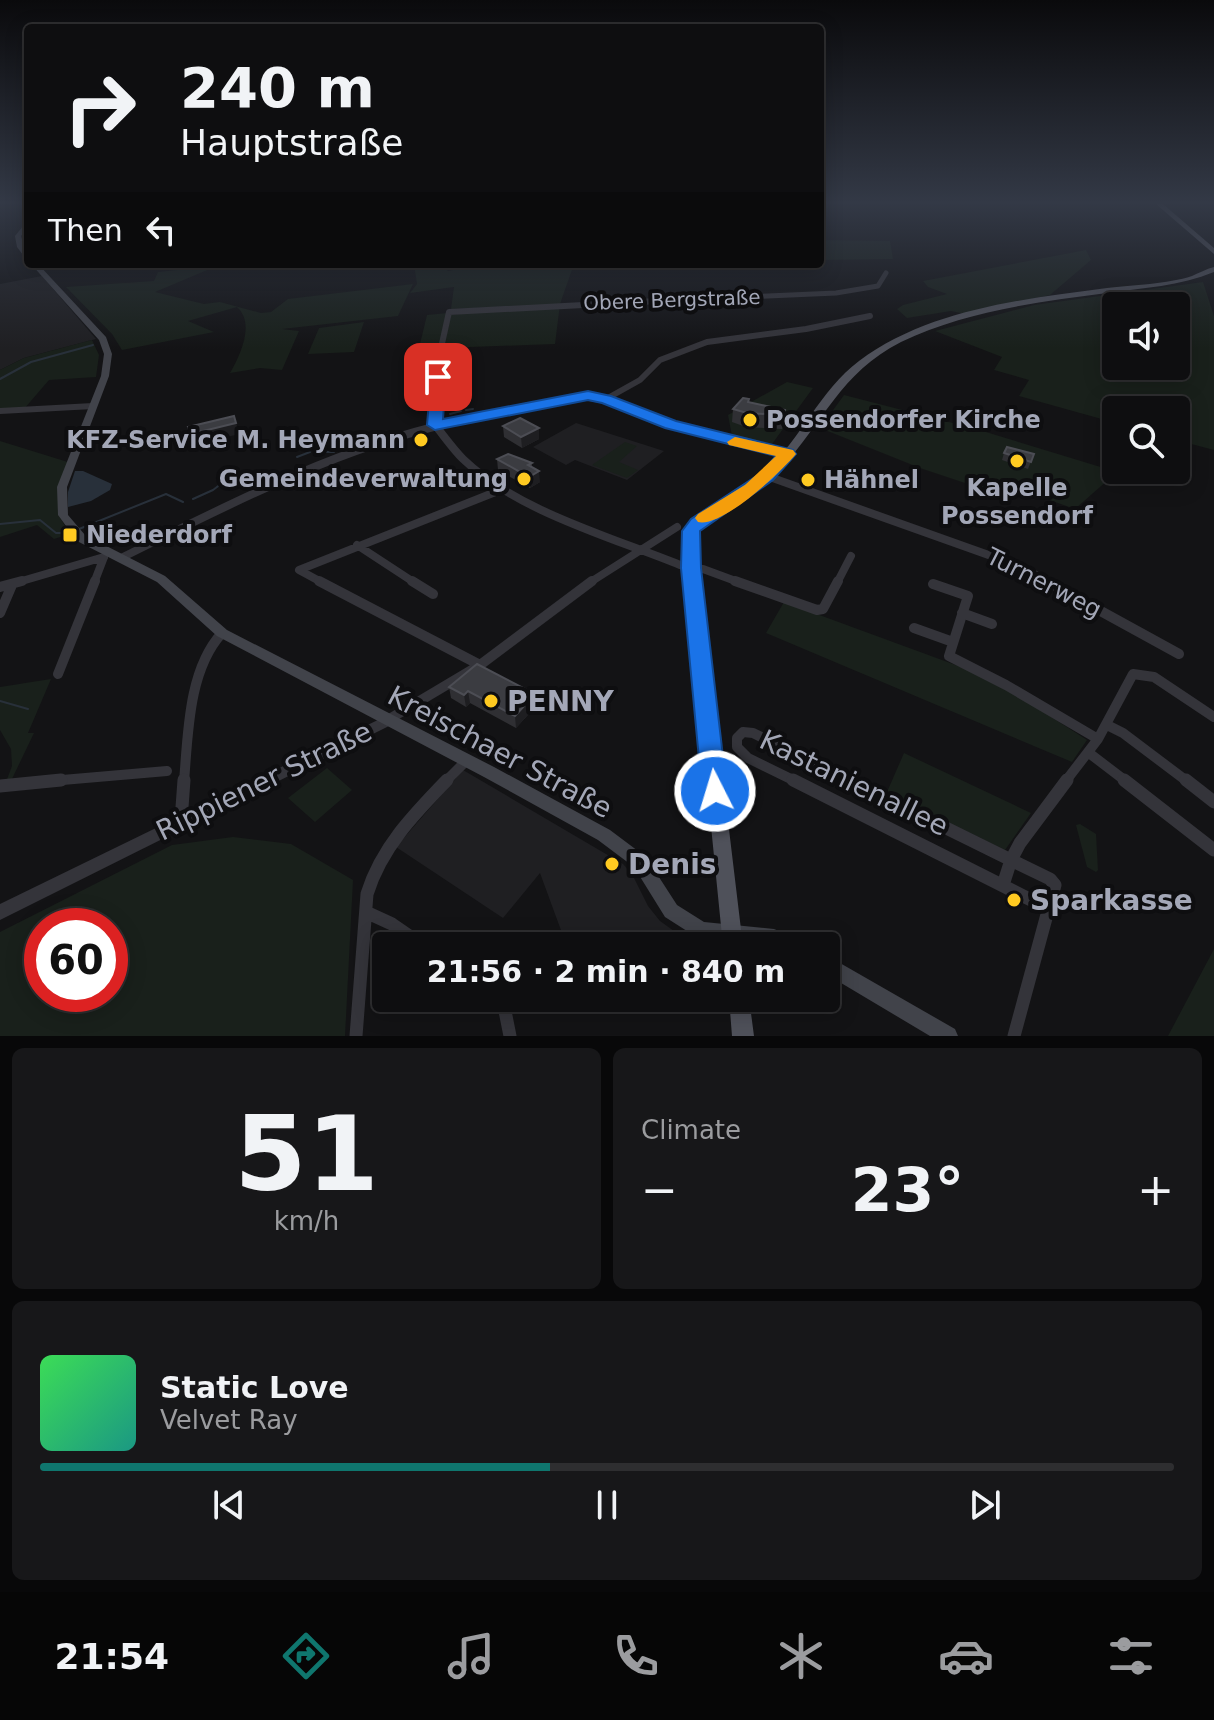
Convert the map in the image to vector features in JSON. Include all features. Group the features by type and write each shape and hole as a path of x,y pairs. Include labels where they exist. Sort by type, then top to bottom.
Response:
{"main road":[{"name":"Kreischaer Straße","path":"38,268 103,339 108,363 62,487 63,515 81,538 112,557 161,579 222,633 604,835 640,862 671,911 705,932"},
{"path":"732,932 686,567 690,539 698,523 767,476 851,373 870,357 921,331 1037,300 1191,279 1214,269"},
{"path":"840,972 948,1036"},
{"path":"740,1012 743,1036"}],"street":[{"name":"Obere Bergstraße","path":"435,425 441,348 449,312 836,293 878,286 886,273"},
{"path":"606,399 640,380 660,360 707,342 806,329 870,316"},
{"path":"0,587 112,557 254,493 406,433 567,398 588,396 606,399 670,425 787,454"},
{"path":"0,411 93,406"},
{"path":"435,425 463,459 503,489 542,509 686,567 703,569 817,610 823,609 851,556"},
{"name":"Turnerweg","path":"767,476 1022,567 1179,654"},
{"path":"480,665 299,570 503,489"},
{"name":"Rippiener Straße","path":"0,912 386,721 480,665 639,549 677,527"},
{"path":"357,545 433,594"},
{"path":"58,674 112,557"},
{"path":"933,584 968,596 949,656 992,673 1037,704 1098,739"},
{"path":"0,613 12,585"},
{"path":"962,613 992,624"},
{"path":"914,628 953,642"},
{"path":"181,821 192,706 211,642 222,633"},
{"path":"1003,885 1020,843 1089,753 1133,674 1154,677 1214,717"},
{"path":"1107,725 1123,733 1214,802"},
{"name":"Kastanienallee","path":"1011,860 753,733 743,732 737,738 737,747 748,758 1049,909"},
{"path":"1089,753 1214,850"},
{"path":"356,1036 368,913 365,901 375,869 391,845 467,760"},
{"path":"0,786 167,771"},
{"path":"1011,860 1050,879 1055,885 1014,1036"},
{"path":"368,913 404,932"},
{"path":"505,1012 510,1036"}],"shaded area":[{"path":"824,252 892,252 893,259 824,260"},
{"path":"1074,252 1087,252 1091,260 1050,295 965,314 951,311 907,318 897,309 947,294 928,287 923,281"},
{"path":"212,268 155,292 204,304 220,302 261,313 271,312 288,299 413,284 398,316 282,329 299,331 282,370 260,368 230,373 242,348 246,330 237,307 188,321 214,332 122,350 112,334 66,287 154,281 158,272"},
{"path":"415,268 445,268 448,271 463,268 573,268 560,304 555,344 444,348 451,315 523,306 451,309 454,287 410,293 417,284"},
{"path":"42,276 96,339 24,358 0,370 0,284"},
{"path":"1203,282 1214,316 1214,450 1190,444 1190,396 1102,396 1102,419 1019,396 1029,380 994,370 1002,357 935,331 1034,305 1102,296 1102,380 1190,380 1190,292 1130,292"},
{"path":"447,313 440,348 419,348 427,315"},
{"path":"364,322 354,352 308,354 319,328"},
{"path":"92,340 99,355 96,377 49,380 24,409 0,410 0,370 24,358"},
{"path":"787,382 813,388 772,444 732,436 728,415"},
{"path":"844,395 976,429 1102,467 1103,484 1075,509 1035,495 983,489 920,468 820,428"},
{"path":"576,423 664,451 627,480 575,460 566,465 533,447"},
{"path":"0,441 71,463 59,516 70,534 54,539 37,525 0,537"},
{"path":"625,442 637,446 619,462 638,470 627,478 592,465"},
{"path":"75,471 83,471 112,484 110,490 91,501 68,507 68,492"},
{"path":"784,602 991,678 1087,740 1072,762 766,633"},
{"path":"51,679 28,733 34,733 11,781 6,782 12,766 11,749 0,730 0,687"},
{"path":"904,753 1031,813 1005,850 887,792"},
{"path":"327,768 352,790 315,822 288,798"},
{"path":"463,770 623,864 632,874 648,906 660,921 675,932 562,932 540,873 503,918 396,847"},
{"path":"1080,824 1096,834 1096,872 1087,867 1076,825"},
{"path":"233,837 291,844 353,880 345,1036 0,1036 0,932 24,920 24,1012 128,1012 128,908 47,908 172,845"},
{"path":"1214,949 1214,1036 1168,1036"}],"building":[{"path":"743,398 749,399 748,402 785,410 784,415 733,409"},
{"path":"234,416 236,423 199,432 201,438 192,440 188,427"},
{"path":"520,418 539,428 521,437 503,426"},
{"path":"1007,447 1034,454 1031,462 1004,453"},
{"path":"508,454 532,463 528,465 539,471 529,477 497,459"},
{"path":"477,664 535,694 515,716 468,691 464,695 449,687"}],"waterway":[{"path":"0,379 31,362 93,345"},
{"path":"466,410 473,409"},
{"path":"450,414 461,411"},
{"path":"350,446 356,437"},
{"path":"297,457 310,452"},
{"path":"315,452 334,452"},
{"path":"193,499 213,490 234,474"},
{"path":"79,529 166,494 183,502"},
{"path":"0,524 40,520 56,533 63,533"},
{"path":"0,701 28,709"}],"slow traffic":[{"path":"704,518 767,476 787,454 735,442"}],"place":[{"name":"Possendorfer Kirche","path":"750,420"},
{"name":"KFZ-Service M. Heymann","path":"421,440"},
{"name":"Kapelle Possendorf","path":"1017,461"},
{"name":"Gemeindeverwaltung","path":"524,479"},
{"name":"Hähnel","path":"808,480"},
{"name":"Niederdorf","path":"70,535"},
{"name":"PENNY","path":"491,701"},
{"name":"Denis","path":"612,864"},
{"name":"Sparkasse","path":"1014,900"}],"route":[{"path":"438,377 435,425 588,396 606,399 670,425 787,454 767,476 691,531 689,546 696,625 715,791"}]}
